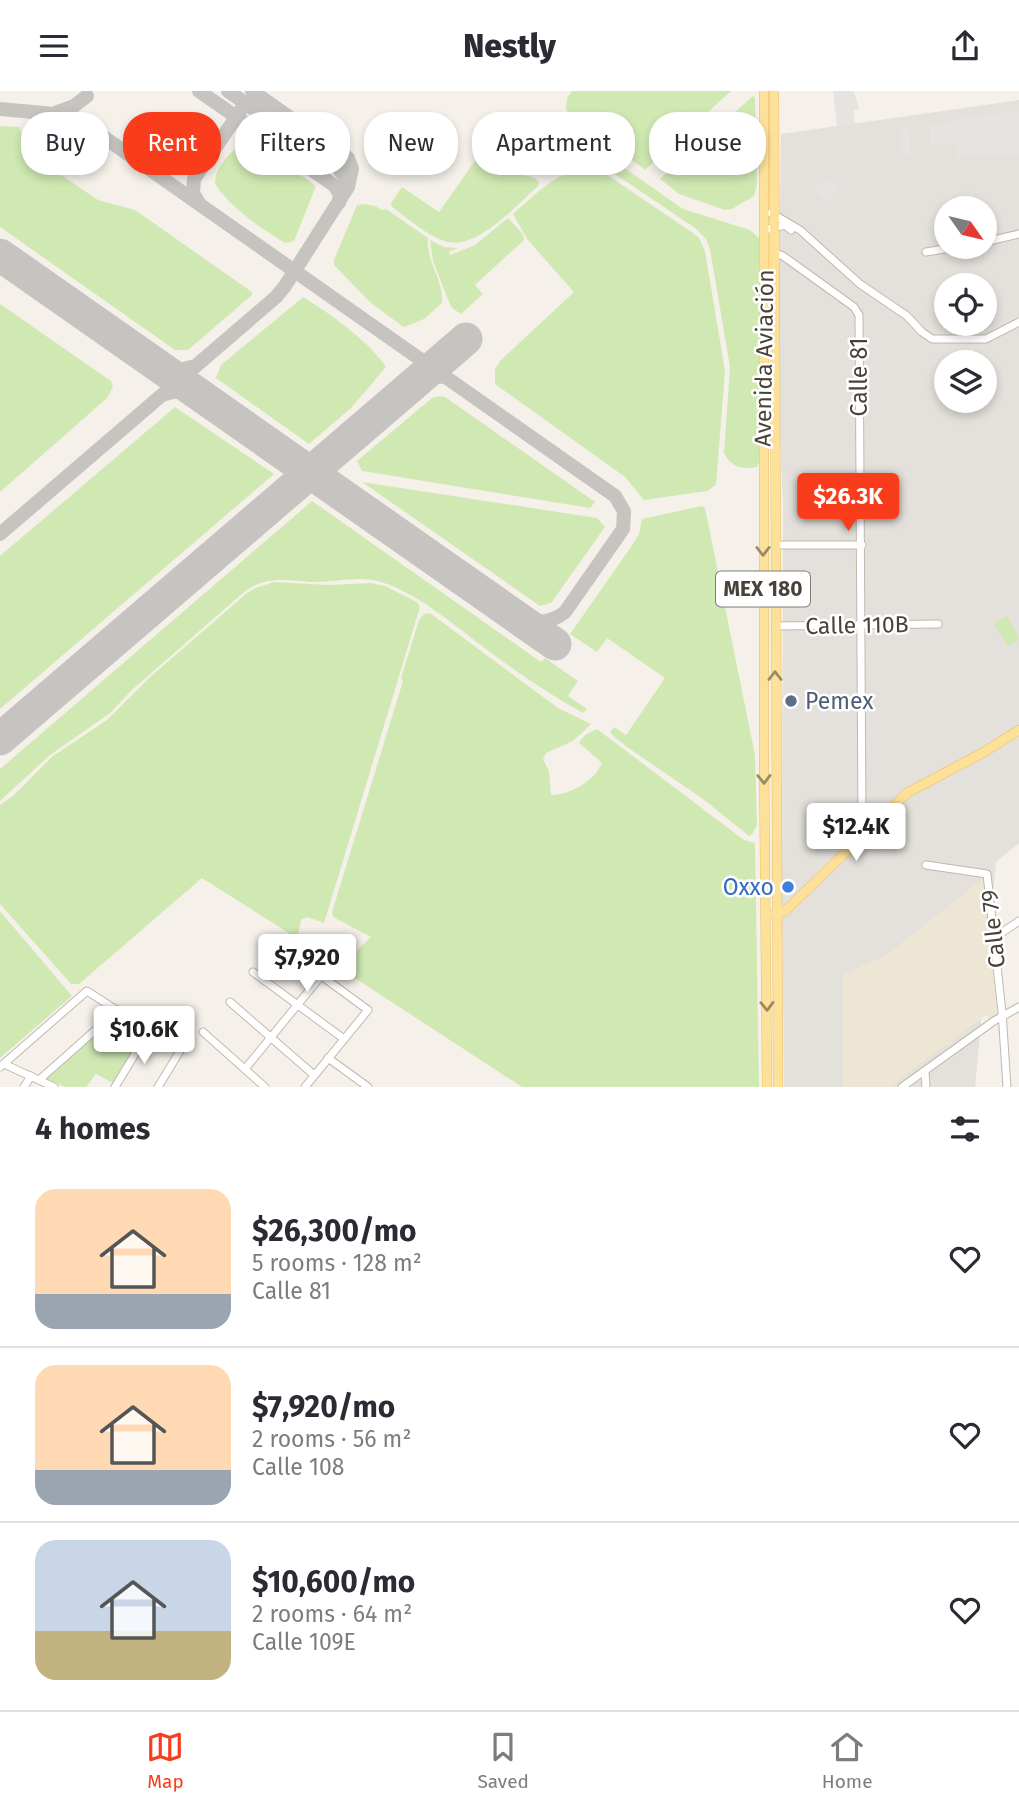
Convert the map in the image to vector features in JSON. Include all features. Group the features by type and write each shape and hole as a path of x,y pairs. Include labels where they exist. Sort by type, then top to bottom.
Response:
{"main road":[{"name":"Avenida Aviación","path":"764,91 770,213"},
{"name":"Avenida Aviación","path":"767,1087 763,481 774,91"},
{"name":"Avenida Aviación","path":"770,229 775,253 778,1087"},
{"path":"765,915 785,911 907,793 1018,733"}],"street":[{"path":"770,213 800,230 860,284 907,316 932,339 986,339 1019,322"},
{"path":"770,229 785,225 810,241"},
{"path":"998,239 1019,234"},
{"path":"926,252 934,251"},
{"name":"Calle 81","path":"775,253 855,307 859,314 862,820 866,833"},
{"path":"776,545 862,545"},
{"name":"Calle 110B","path":"776,626 938,624"},
{"name":"Calle 79","path":"926,865 987,874 1007,1087"},
{"path":"994,938 1019,921"},
{"path":"278,940 282,947 368,1010 305,1087"},
{"path":"253,972 344,1039"},
{"path":"245,1069 321,976"},
{"path":"54,1087 2,1065 87,991 180,1051 158,1087"},
{"path":"230,1002 314,1075"},
{"path":"902,1087 1019,1007"},
{"path":"24,1087 118,1010"},
{"path":"115,1087 149,1031"},
{"path":"202,1032 265,1087"},
{"path":"328,1058 368,1087"},
{"path":"925,1071 926,1087"}],"shaded area":[{"path":"833,91 854,91 859,109 853,110 855,124 837,126"},
{"path":"1019,100 1019,843 996,862 975,1087 784,1087 783,505 778,387 781,134"},
{"path":"1019,111 1019,156 957,156 956,144 931,146 929,126 963,118"},
{"path":"900,127 909,127 910,154 901,154"},
{"path":"828,178 839,186 830,199 825,200 812,191"},
{"path":"984,878 997,1015 990,1019 986,1015 951,1041 949,1047 946,1044 890,1087 843,1087 843,975 886,955"}],"green space":[{"path":"572,91 731,91 708,112 649,112 649,166 645,170 635,162 635,112 569,112 566,110 567,98"},
{"path":"753,96 755,98 755,112 735,112"},
{"path":"0,126 19,127 21,175 61,175 98,200 135,210 252,292 252,295 188,350 175,350 0,227"},
{"path":"235,150 235,175 300,175 316,186 294,241 285,243 229,202 215,184 217,175 221,175 221,166"},
{"path":"472,165 472,175 524,175 539,182 538,186 496,224 472,239 460,242 441,240 426,232 392,207 391,203 402,187 439,212"},
{"path":"564,175 607,175 699,238 705,251 725,371 716,485 707,491 644,500 625,477 495,384 495,369 500,361 574,292 527,239 513,214"},
{"path":"616,175 634,175 683,209 750,230 759,238 760,460 757,467 737,466 730,462 724,453 730,367 710,249 706,239 695,228"},
{"path":"664,175 757,175 757,184 754,196 732,209 725,210 679,194 660,179"},
{"path":"357,205 386,209 428,238 442,303 424,319 404,327 372,304 334,265"},
{"path":"508,218 523,234 524,240 475,285 483,294 461,314 452,308 449,302 433,261 430,240 444,247 458,248 449,252 450,255 475,245"},
{"path":"303,297 359,338 386,367 351,408 309,444 216,378 221,365"},
{"path":"0,304 111,381 113,387 107,398 0,492"},
{"path":"445,397 595,502 590,508 362,471 357,461 432,398"},
{"path":"175,407 274,474 0,709 0,556"},
{"path":"362,482 597,518 605,527 551,603 540,606"},
{"path":"312,501 541,662 545,658 578,681 568,696 587,709 583,713 545,690 436,611 396,588 364,579 268,581 244,592 133,689 109,714 50,755 0,801 0,769"},
{"path":"702,506 705,508 755,755 757,825 749,836 703,799 610,733 614,727 626,735 665,678 607,638 597,652 570,634 633,544 639,534 642,519"},
{"path":"274,582 329,585 371,583 385,586 417,602 420,607 324,923 307,917 301,920 298,935 295,937 202,878 79,984 71,984 0,904 0,805 14,795 53,756 107,720 149,678 247,593"},
{"path":"430,613 558,708 591,724 573,741 546,753 543,759 549,771 551,795 574,790 598,770 602,763 579,743 585,735 597,729 744,840 755,843 759,1087 522,1087 341,969 329,956 336,948 348,959 371,937 333,917 332,912 419,620 424,614"},
{"path":"1008,616 1019,639 1007,646 994,623"},
{"path":"0,911 72,996 0,1058"},
{"path":"118,1014 131,1022 119,1040 133,1049 113,1083 96,1074 86,1087 65,1087 46,1079 46,1077"}],"taxiway":[{"path":"199,91 335,186 340,195 339,203"},
{"path":"228,91 338,168 345,177 346,190"},
{"path":"0,534 276,297 348,187 352,169 348,158 252,91"},
{"path":"57,112 74,106 87,96"},
{"path":"0,109 66,115 78,119 615,496 624,511 623,529 565,612 542,622 516,617"},
{"path":"199,203 193,193 194,179 241,110"},
{"path":"159,366 176,371 191,367"},
{"path":"414,383 431,376 446,377"},
{"path":"165,394 182,390 197,393"}],"runway":[{"path":"0,255 555,644"},
{"path":"0,739 466,339"}],"place":[{"name":"Pemex","path":"791,701"},
{"name":"Oxxo","path":"788,887"}]}
